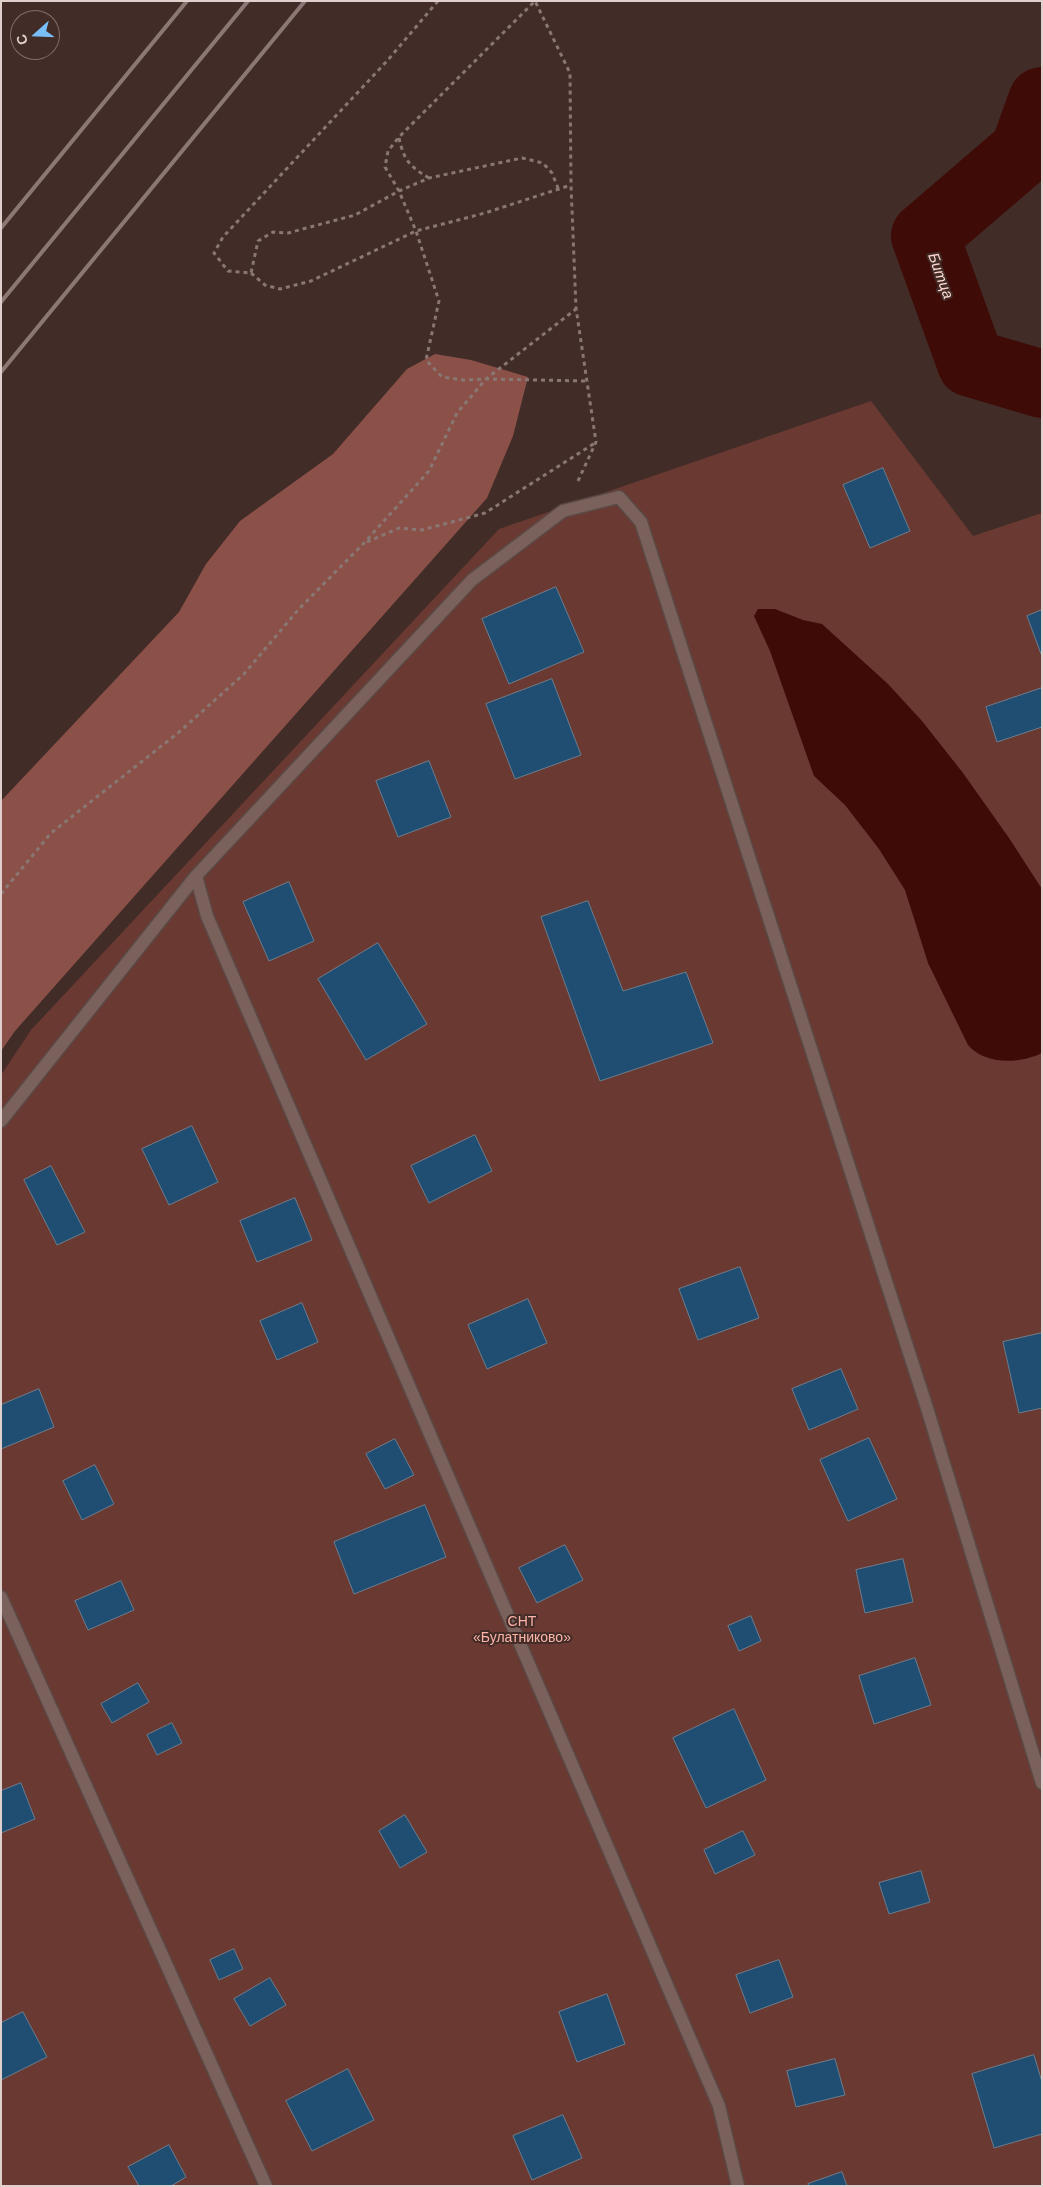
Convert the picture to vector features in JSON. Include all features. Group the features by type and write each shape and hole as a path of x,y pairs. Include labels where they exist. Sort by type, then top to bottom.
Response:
{"street":[{"path":"1,1121 196,876 472,580 563,511 619,497 640,522 926,1405 1042,1783"},
{"path":"196,876 207,916 719,2106 738,2186"},
{"path":"1,1597 266,2186"}],"path":[{"path":"438,1 387,61 223,237 214,253 228,271 251,274 265,285 280,289 311,281 416,232 484,213 571,184"},
{"path":"563,511 596,442 587,381 576,308 571,184 570,73 535,1 398,137 388,151 385,167 399,191 416,232 439,301 426,360 442,377 463,380 486,378 587,381"},
{"path":"398,137 403,156 413,168 429,178"},
{"path":"251,274 258,241 272,232 288,233 355,215 399,191 429,178 522,158 543,163 552,174 558,188"},
{"path":"1,894 51,833 178,733 244,674 298,610 364,543 429,471 457,413 486,378 576,308"},
{"path":"364,543 399,528 422,530 485,513 596,442"}],"green space":[{"name":"СНТ «Булатниково»","path":"871,401 973,536 1042,513 1042,2186 1,2186 1,1075 31,1030 499,529"}],"shaded area":[{"path":"435,354 471,360 528,377 513,436 487,498 15,1031 1,1051 1,801 179,612 206,564 240,521 333,454 407,369"},
{"path":"758,609 775,609 803,620 822,624 888,684 922,721 963,773 1042,889 1042,1053 1024,1059 1003,1061 975,1052 968,1045 928,963 905,890 879,849 845,805 814,776 770,651 754,616"}],"building":[{"path":"883,468 910,531 870,548 843,485"},
{"path":"556,587 584,652 509,684 482,619"},
{"path":"1042,610 1042,654 1041,654 1027,616"},
{"path":"552,679 581,755 515,779 486,704"},
{"path":"1042,688 1042,727 997,742 986,707"},
{"path":"429,761 451,817 398,837 376,781"},
{"path":"289,882 314,941 269,961 243,902"},
{"path":"588,901 623,991 686,972 713,1043 600,1081 541,917"},
{"path":"378,943 427,1024 366,1060 318,979"},
{"path":"192,1126 218,1182 169,1205 142,1149"},
{"path":"475,1135 492,1171 429,1203 411,1166"},
{"path":"51,1166 85,1232 57,1245 24,1180"},
{"path":"295,1198 312,1240 257,1262 240,1221"},
{"path":"740,1267 759,1318 698,1340 679,1289"},
{"path":"528,1299 547,1343 487,1369 468,1325"},
{"path":"302,1303 318,1342 277,1360 260,1321"},
{"path":"1042,1333 1042,1408 1019,1413 1003,1342"},
{"path":"841,1369 858,1409 809,1430 792,1389"},
{"path":"39,1389 54,1427 1,1449 1,1405"},
{"path":"869,1438 897,1499 848,1521 820,1460"},
{"path":"395,1439 414,1475 385,1489 366,1454"},
{"path":"95,1465 114,1504 82,1520 63,1481"},
{"path":"425,1505 446,1557 354,1594 334,1542"},
{"path":"565,1545 583,1580 537,1603 519,1568"},
{"path":"903,1559 913,1602 865,1613 856,1570"},
{"path":"121,1581 134,1610 88,1630 75,1601"},
{"path":"751,1616 761,1641 739,1651 728,1626"},
{"path":"915,1658 931,1705 874,1724 859,1676"},
{"path":"138,1683 149,1702 112,1723 101,1704"},
{"path":"734,1709 766,1780 706,1808 673,1738"},
{"path":"172,1723 182,1743 157,1755 147,1735"},
{"path":"21,1783 35,1819 1,1833 1,1791"},
{"path":"405,1815 427,1852 400,1868 379,1831"},
{"path":"743,1831 755,1855 715,1874 704,1850"},
{"path":"921,1871 930,1902 889,1914 879,1883"},
{"path":"234,1949 243,1969 219,1980 210,1960"},
{"path":"779,1960 793,1997 750,2013 736,1975"},
{"path":"270,1978 286,2005 250,2026 234,1999"},
{"path":"607,1994 625,2044 577,2062 559,2012"},
{"path":"23,2012 47,2057 1,2080 1,2023"},
{"path":"1034,2055 1042,2082 1042,2134 994,2148 972,2074"},
{"path":"835,2059 845,2095 796,2107 787,2071"},
{"path":"348,2069 374,2120 312,2151 286,2101"},
{"path":"563,2115 582,2158 532,2180 513,2136"},
{"path":"169,2145 186,2177 171,2186 139,2186 128,2167"},
{"path":"842,2172 847,2186 809,2186 808,2184"}],"waterway":[{"name":"Битца","path":"1042,101 1024,151 925,236 971,363 1042,384"}],"railway":[{"path":"1,228 187,1"},
{"path":"1,302 248,1"},
{"path":"1,372 305,1"}]}
